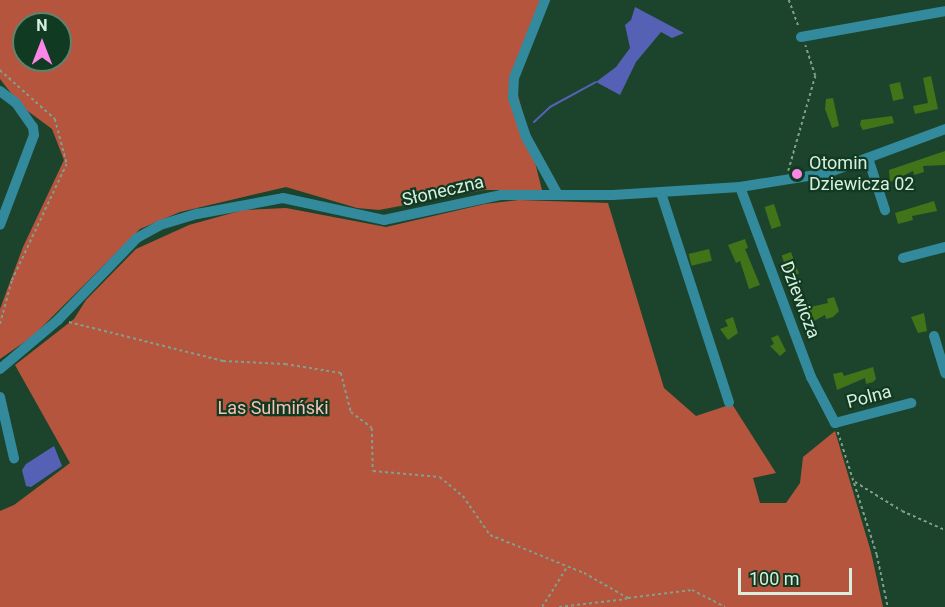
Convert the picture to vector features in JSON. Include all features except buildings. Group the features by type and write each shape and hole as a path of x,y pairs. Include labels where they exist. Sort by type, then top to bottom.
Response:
{"street":[{"path":"545,0 514,78 513,98 526,137 558,195"},
{"path":"801,37 945,11"},
{"path":"0,91 16,103 33,127 34,135 0,225"},
{"name":"Słoneczna","path":"0,369 58,320 137,238 181,218 283,198 384,220 501,195 661,193 740,187 827,173 945,129"},
{"path":"868,158 885,210"},
{"name":"Dziewicza","path":"740,187 812,377 836,423"},
{"path":"661,193 729,402"},
{"path":"903,258 945,247"},
{"path":"934,336 945,373"},
{"path":"0,397 14,458"},
{"name":"Polna","path":"836,423 911,403"}],"path":[{"path":"789,0 815,76 788,166 789,180"},
{"path":"0,70 55,119 67,165 12,281 0,325"},
{"path":"66,318 63,321 223,361 285,364 341,374 351,412 372,428 373,471 440,477 463,496 490,535 568,566 628,598"},
{"path":"836,423 888,607"},
{"path":"854,482 902,511 945,530"},
{"path":"542,607 568,566"},
{"path":"559,607 692,590 726,607"}],"green space":[{"path":"0,0 542,0 513,75 542,190 484,190 379,210 357,208 286,187 180,212 140,229 33,336 0,359 0,309 23,247 64,160 52,129 21,106 0,79"},
{"name":"Las Sulmiński","path":"519,200 608,203 664,388 696,416 732,404 776,473 753,478 760,503 786,503 800,483 803,457 835,431 871,552 883,607 0,607 0,511 14,505 70,463 15,365 74,319 86,300 136,249 189,225 243,210 286,208 386,227 485,204"}],"water":[{"path":"635,7 684,33 672,38 661,32 636,62 620,95 596,82 616,67 630,48 625,25 631,20"},
{"path":"54,446 62,466 31,487 26,486 22,470 26,464"}],"waterway":[{"path":"534,122 550,107 596,82"}],"place":[{"name":"Otomin Dziewicza 02","path":"797,174"}]}
